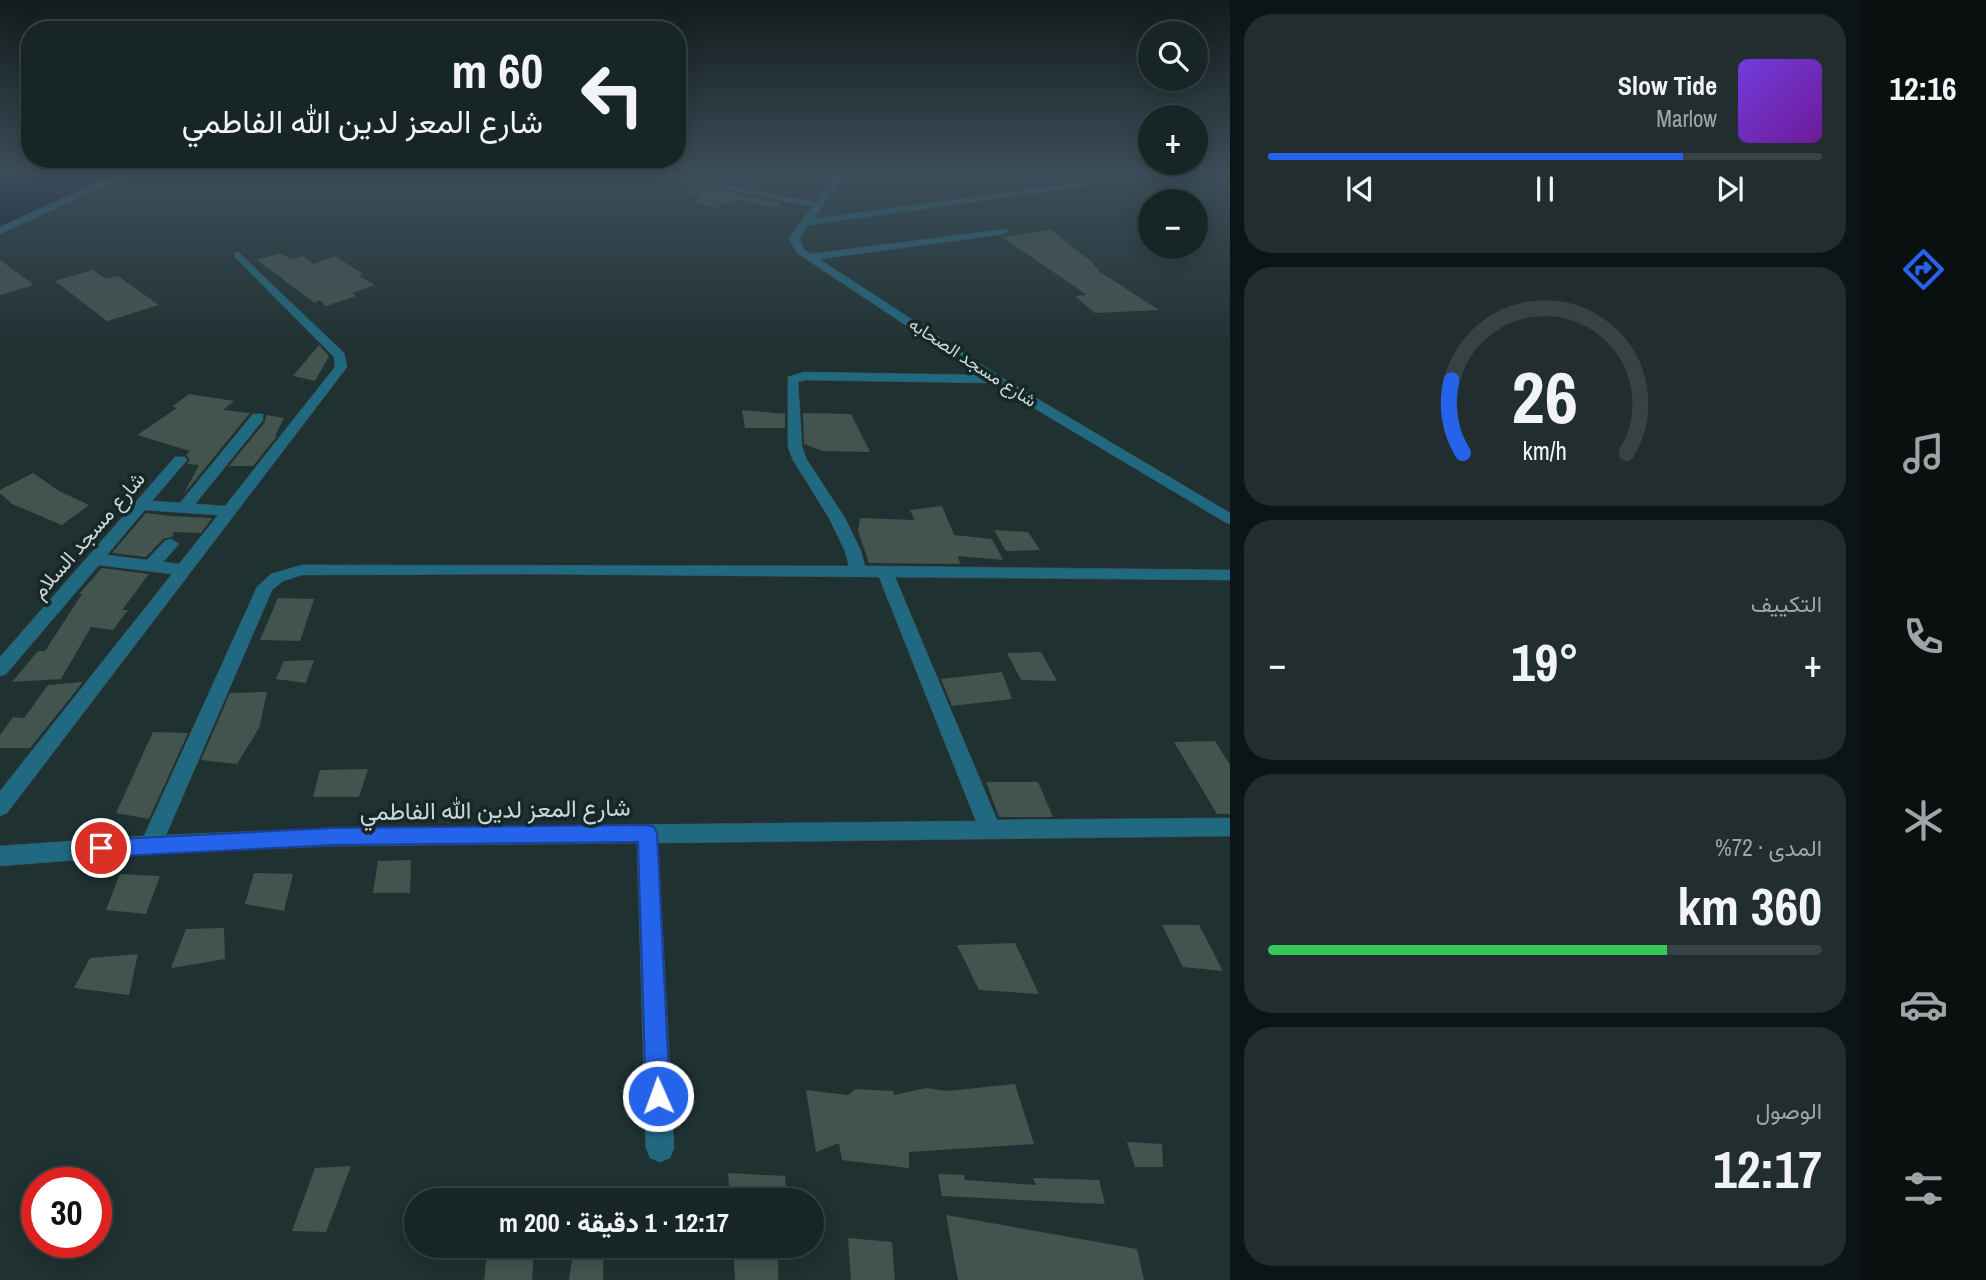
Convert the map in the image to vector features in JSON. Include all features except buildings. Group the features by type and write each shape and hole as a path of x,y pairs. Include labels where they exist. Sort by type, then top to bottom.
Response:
{"street":[{"path":"800,232 794,243 810,257 1004,232"},
{"path":"0,807 336,375 340,356 238,255"},
{"name":"شارع مسجد الصحابه","path":"810,257 995,379 1230,519"},
{"path":"858,570 853,551 837,518 800,460 795,447 792,380 804,376 995,379"},
{"path":"184,508 258,417"},
{"name":"شارع مسجد السلام","path":"0,669 180,460"},
{"path":"141,505 229,511"},
{"path":"151,566 171,544"},
{"path":"94,559 182,570"},
{"path":"151,845 265,587 285,573 302,570 420,569 884,570 1230,575"},
{"path":"884,570 990,830 1230,827"},
{"name":"شارع المعز لدين الله الفاطمي","path":"0,856 333,836 990,830"},
{"path":"647,833 660,1148"}],"route":[{"path":"101,848 333,836 647,833 658,1096"}]}
